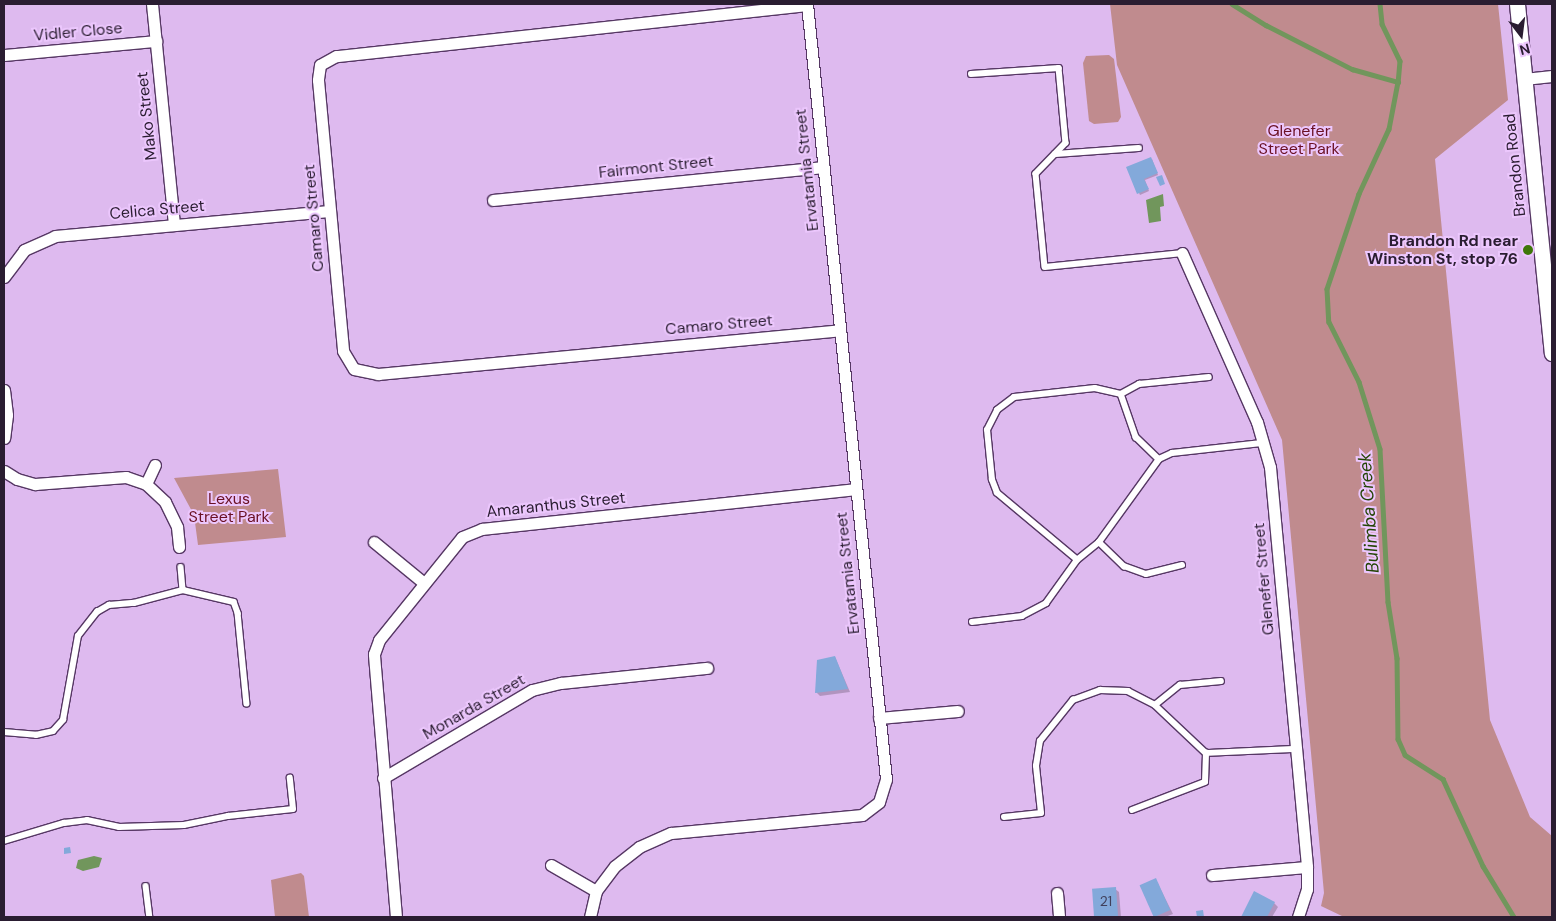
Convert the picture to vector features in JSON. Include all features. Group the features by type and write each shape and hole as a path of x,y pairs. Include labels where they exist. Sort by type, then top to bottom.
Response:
{"street":[{"name":"Mako Street","path":"152,4 174,225"},
{"name":"Ervatamia Street","path":"590,917 596,891 615,866 639,846 671,833 862,815 880,802 886,779 807,4"},
{"name":"Camaro Street","path":"807,4 336,56 320,65 318,80 343,351 354,369 378,374 840,330"},
{"name":"Brandon Road","path":"1517,4 1552,353"},
{"name":"Vidler Close","path":"4,55 156,41"},
{"path":"1524,79 1552,76"},
{"name":"Fairmont Street","path":"493,200 823,167"},
{"name":"Celica Street","path":"4,277 24,250 55,236 329,211"},
{"name":"Glenefer Street","path":"1182,252 1265,442 1307,867 1307,890 1298,917"},
{"path":"4,390 7,416 4,438"},
{"path":"146,484 155,466"},
{"path":"4,470 17,479 36,484 126,477 146,484 165,502 177,527 180,547"},
{"name":"Amaranthus Street","path":"396,917 374,654 379,640 462,537 482,529 856,489"},
{"path":"374,542 424,584"},
{"name":"Monarda Street","path":"383,778 532,690 561,683 707,668"},
{"path":"879,718 958,711"},
{"path":"551,865 596,891"},
{"path":"1212,875 1307,867"},
{"path":"1057,894 1059,917"}],"lane":[{"path":"971,74 1058,68 1066,143 1036,174 1045,267 1182,252"},
{"path":"1055,154 1139,148"},
{"path":"1077,560 997,493 992,480 987,430 998,410 1014,397 1095,388 1121,394 1138,384 1209,376"},
{"path":"1121,394 1136,437 1159,459"},
{"path":"972,622 1022,616 1046,604 1077,560 1099,542 1159,459 1172,452 1265,442"},
{"path":"1099,542 1124,566 1146,574 1182,565"},
{"path":"181,567 183,590"},
{"path":"4,732 36,735 53,731 63,720 78,636 97,612 109,605 134,603 183,590 234,602 238,613 247,704"},
{"path":"1155,705 1180,685 1221,681"},
{"path":"1004,817 1040,813 1036,766 1040,741 1073,700 1100,690 1128,692 1155,705 1206,753 1295,749"},
{"path":"1132,810 1205,782 1206,753"},
{"path":"4,841 64,823 87,820 118,827 184,825 228,816 293,809 290,778"},
{"path":"146,886 150,917"}],"green space":[{"name":"Glenefer Street Park","path":"1110,4 1498,4 1508,100 1435,159 1490,720 1530,817 1552,836 1552,917 1344,917 1321,906 1324,893 1282,440 1117,65"},
{"path":"1109,55 1114,59 1121,117 1118,122 1094,124 1089,121 1083,63 1086,56"},
{"name":"Lexus Street Park","path":"278,469 286,537 198,545 194,515 174,478"},
{"path":"301,873 304,876 309,917 275,917 271,880"}],"shaded area":[{"path":"1163,194 1164,206 1160,207 1161,221 1149,223 1146,200"},
{"path":"94,856 102,858 99,867 83,871 76,868 78,860"}],"building":[{"path":"1151,157 1158,173 1144,179 1149,189 1137,194 1126,167"},
{"path":"1162,175 1165,184 1160,186 1156,177"},
{"path":"835,656 848,689 815,693 817,660"},
{"path":"70,847 71,853 64,854 64,848"},
{"path":"1156,878 1170,910 1154,917 1140,885"},
{"path":"1116,887 1118,916 1094,917 1092,889"},
{"path":"1254,891 1275,902 1267,917 1241,917"},
{"path":"1203,910 1204,917 1197,917 1196,911"}],"waterway":[{"path":"1232,4 1266,25 1352,69 1398,82"},
{"name":"Bulimba Creek","path":"1380,4 1382,24 1400,61 1398,82 1389,129 1359,194 1327,289 1329,322 1359,382 1380,449 1388,602 1397,658 1398,739 1405,755 1443,779 1483,866 1514,917"}],"place":[{"name":"Brandon Rd near Winston St, stop 76","path":"1528,250"}]}
